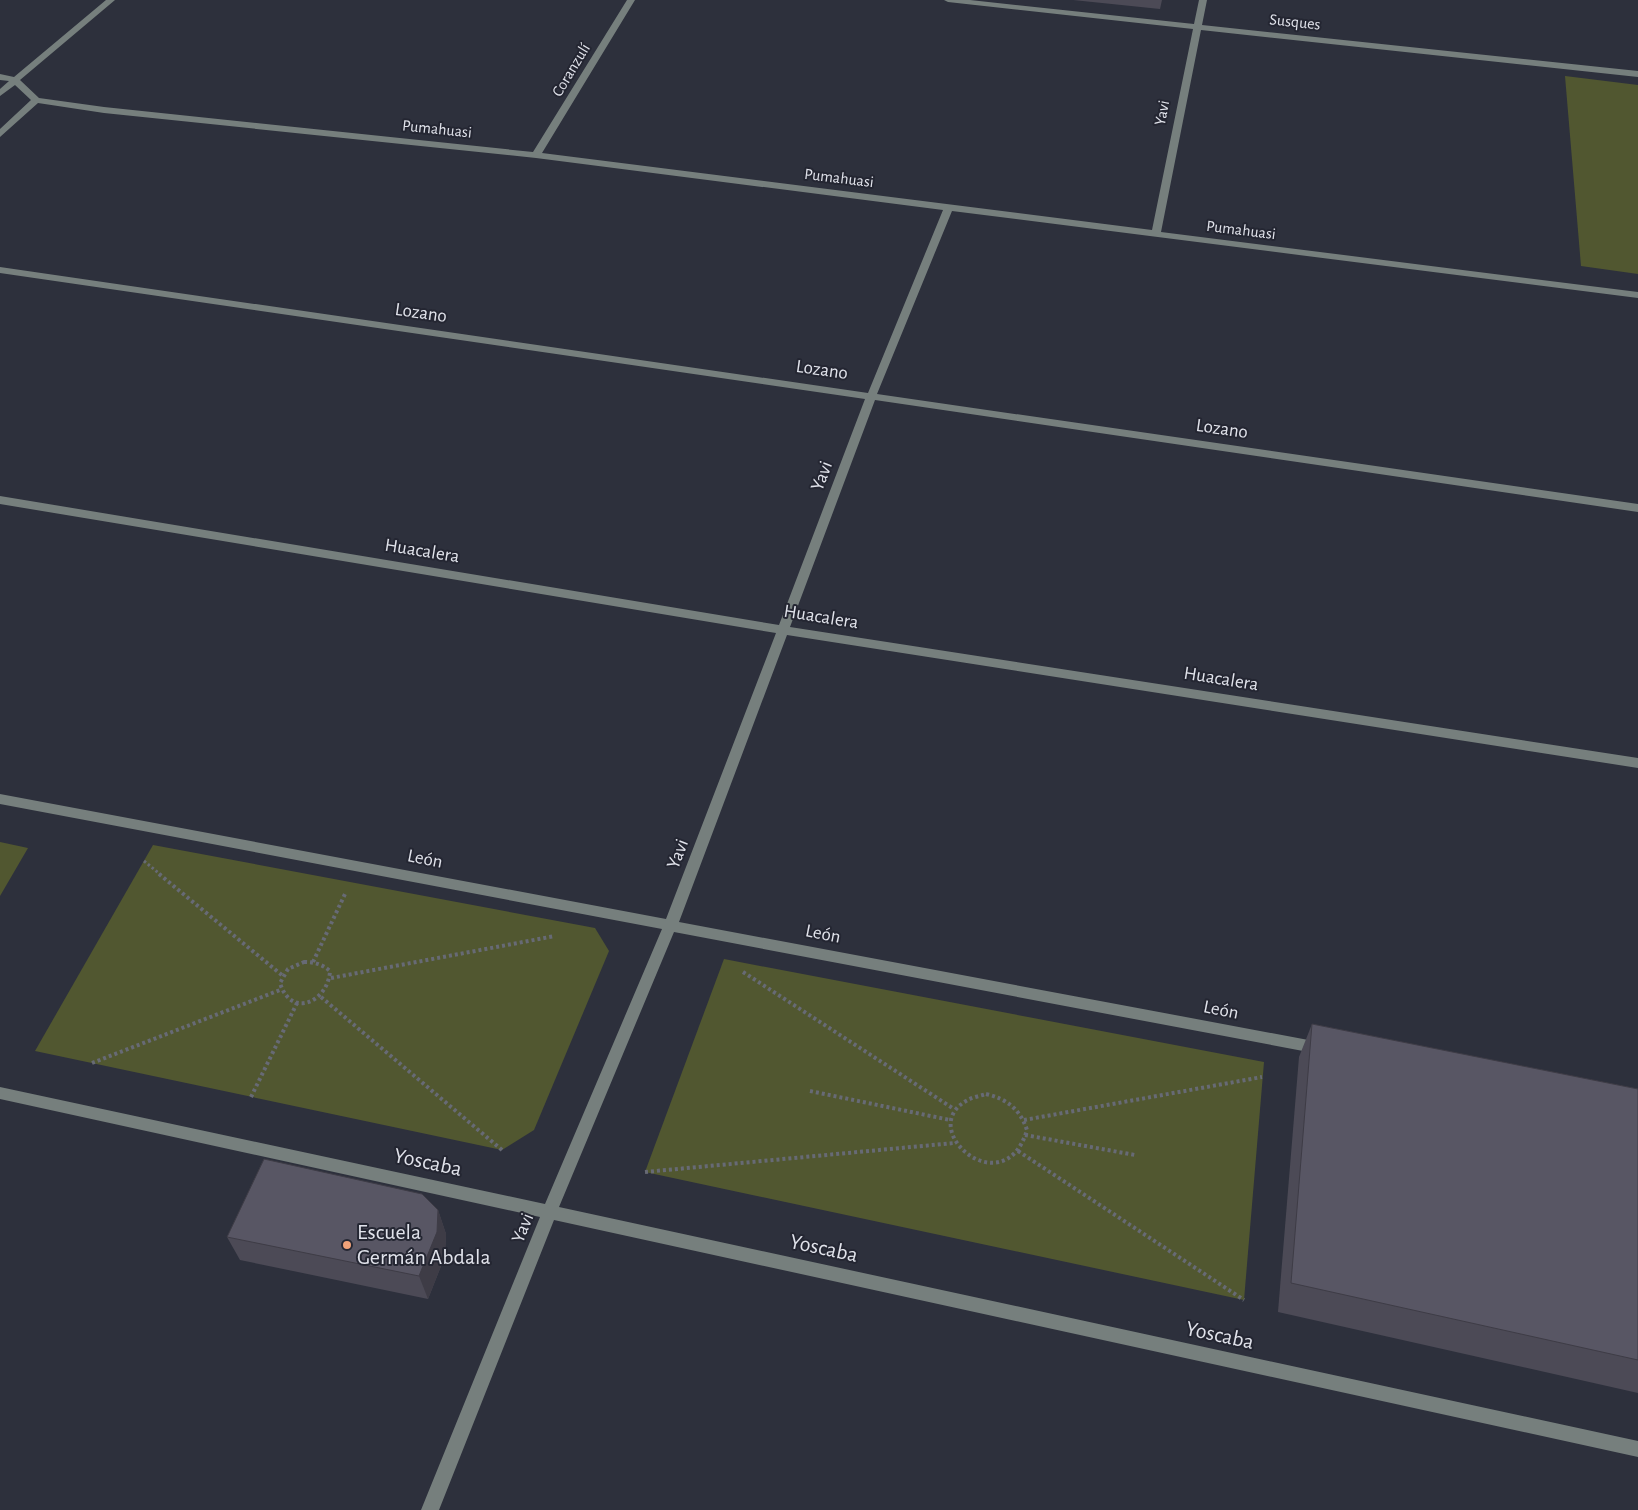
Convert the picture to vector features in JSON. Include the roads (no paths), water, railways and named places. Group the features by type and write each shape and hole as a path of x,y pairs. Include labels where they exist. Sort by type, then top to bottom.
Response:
{"street":[{"path":"0,93 111,0"},
{"name":"Coranzulí","path":"536,155 631,0"},
{"name":"Susques","path":"948,0 1638,74"},
{"name":"Yavi","path":"1156,234 1203,0"},
{"path":"0,77 15,80 36,100 0,134"},
{"name":"Pumahuasi","path":"36,100 114,111 536,155 1638,296"},
{"name":"Yavi","path":"430,1510 550,1211 671,924 872,395 949,207"},
{"name":"Lozano","path":"0,270 872,395 1638,508"},
{"name":"Huacalera","path":"0,500 783,630 1638,763"},
{"name":"León","path":"0,799 671,924 1335,1051"},
{"name":"Yoscaba","path":"0,1092 1638,1449"}],"place":[{"name":"Escuela Germán Abdala","path":"347,1245"}]}
